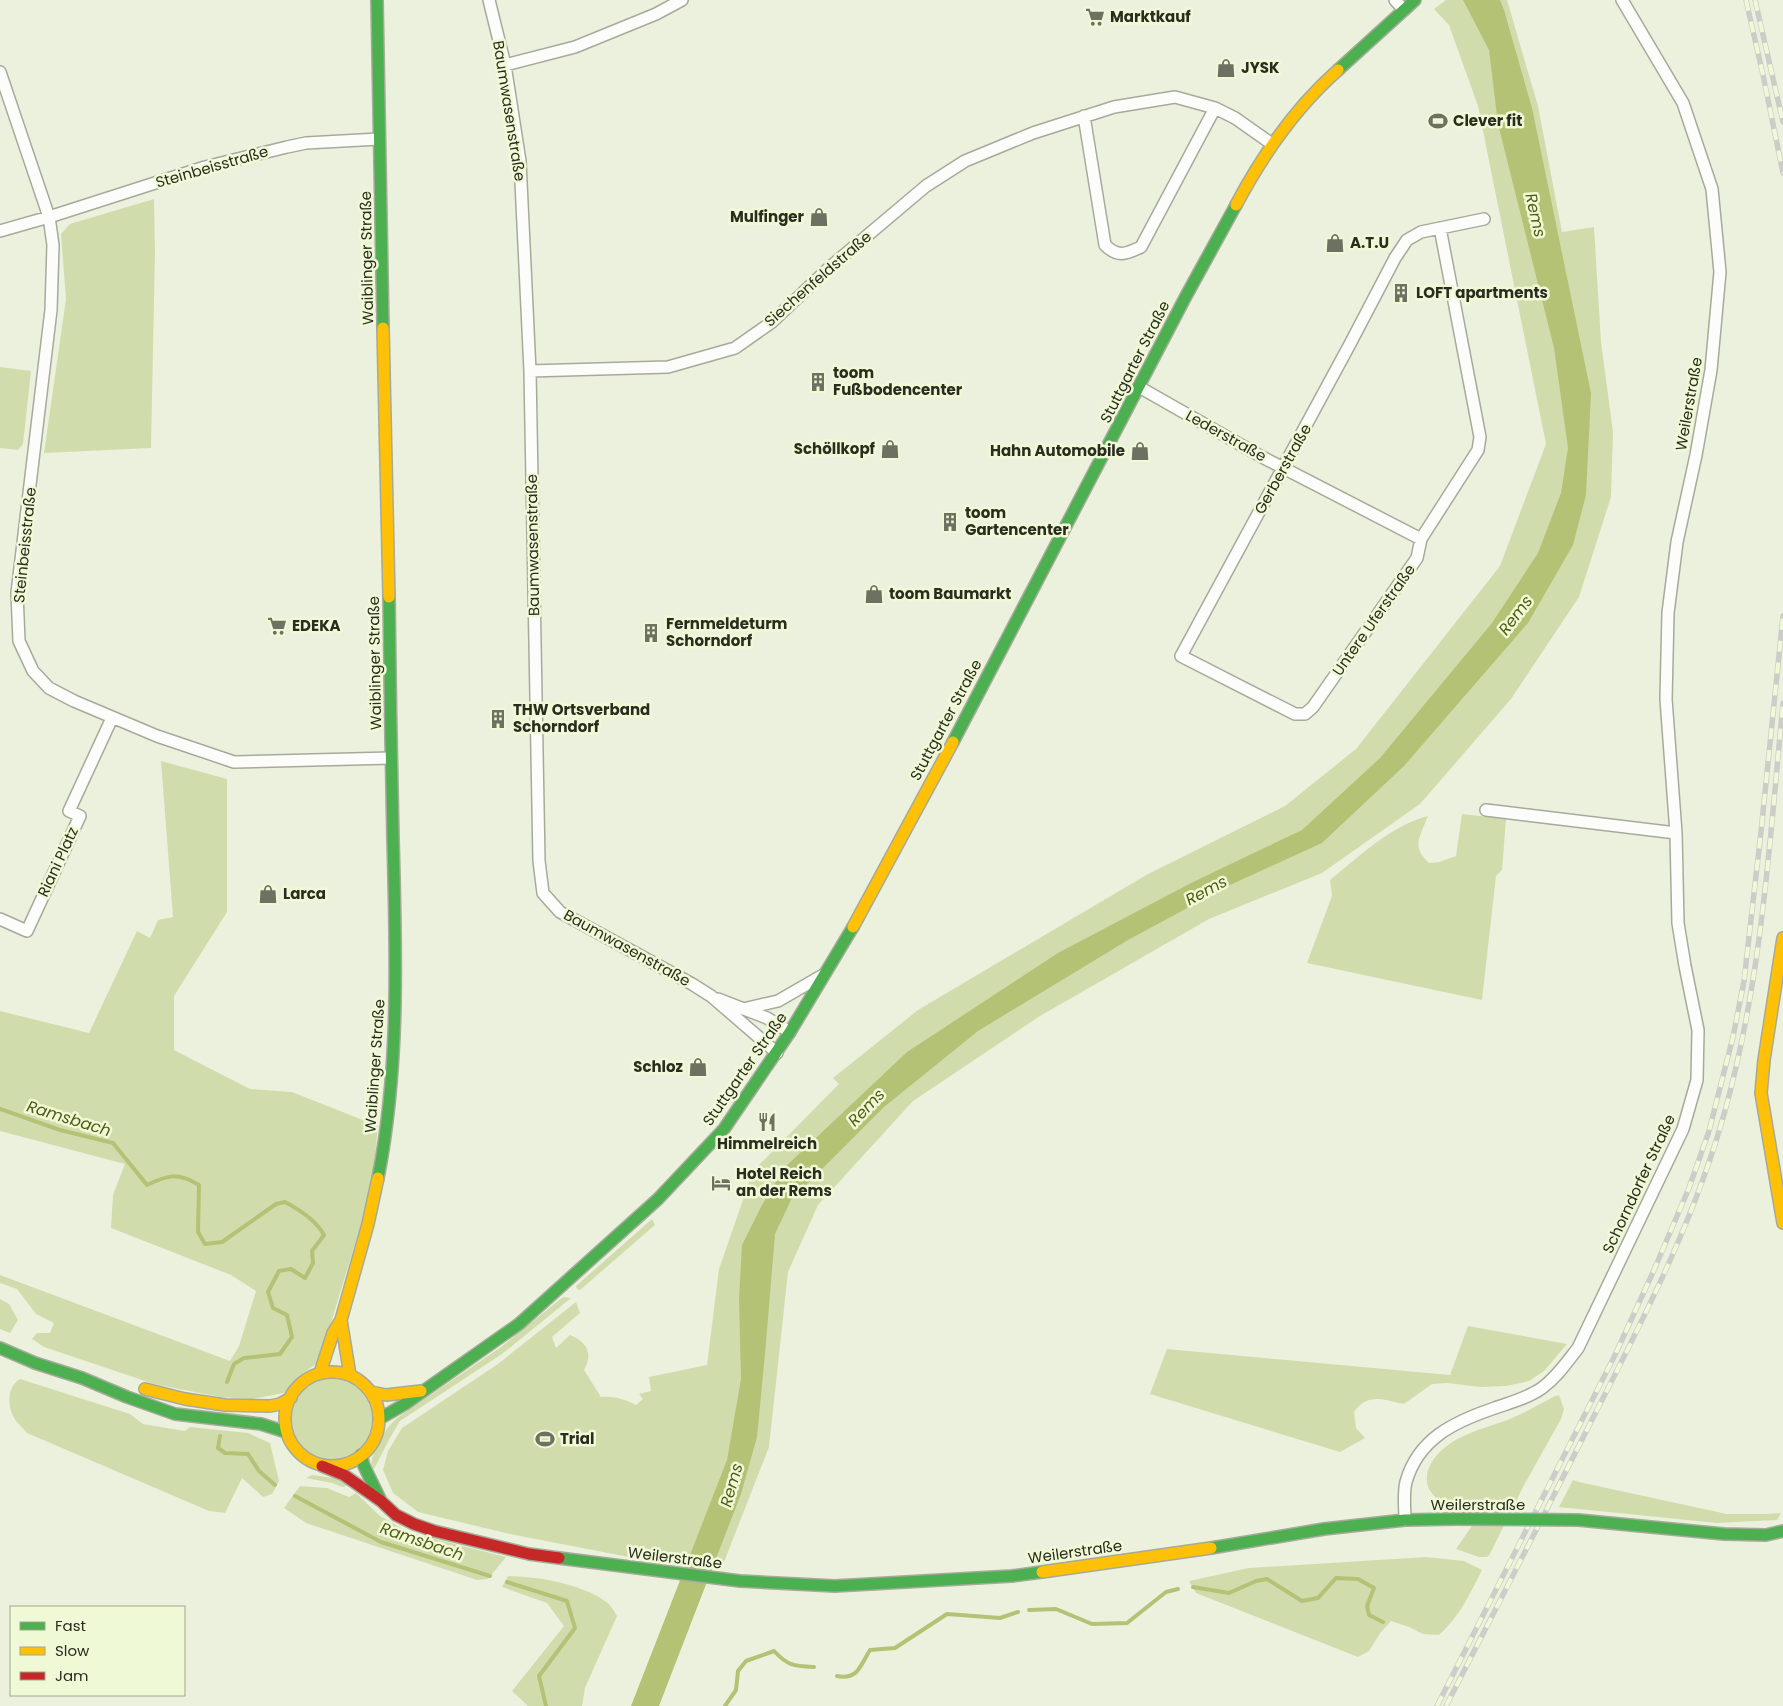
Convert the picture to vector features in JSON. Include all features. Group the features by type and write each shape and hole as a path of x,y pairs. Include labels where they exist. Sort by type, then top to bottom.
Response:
{"main road":[{"name":"Waiblinger Straße","path":"320,1373 333,1333 341,1320 367,1225 380,1166 386,1128 392,1061 396,985 388,492 377,0"},
{"name":"Stuttgarter Straße","path":"379,1419 406,1404 519,1324 658,1199 724,1129 777,1054 853,927 1234,206 1272,144 1296,112 1323,83 1416,0"},
{"path":"1783,938 1764,1060 1761,1092 1783,1223"},
{"name":"Waiblinger Straße","path":"341,1320 350,1375"},
{"path":"0,1348 35,1363 82,1378 127,1398 175,1414 261,1424 286,1432"},
{"path":"9,1364 35,1363"},
{"path":"82,1378 113,1379 178,1399 205,1404 234,1406 280,1404 290,1398 303,1382 320,1373 337,1372 350,1375 362,1382 371,1392 377,1405 379,1419 377,1433 371,1445 361,1456 336,1466 322,1466 298,1453 290,1443 286,1432 285,1417 290,1398"},
{"name":"Stuttgarter Straße","path":"371,1392 386,1395 424,1390"},
{"name":"Weilerstraße","path":"361,1456 381,1501"},
{"name":"Weilerstraße","path":"322,1466 344,1475 381,1501 396,1515 414,1524 434,1531 529,1554 740,1581 835,1586 1012,1576 1166,1555 1324,1529 1405,1520 1578,1520 1724,1534 1783,1532"}],"street":[{"name":"Baumwasenstraße","path":"489,0 506,65 520,161 530,371 539,841 543,893 560,912 711,996 777,1054"},
{"path":"506,65 575,47 656,14 682,0"},
{"path":"1395,0 1404,10"},
{"name":"Weilerstraße","path":"1622,0 1683,103 1712,189 1720,272 1711,370 1696,455 1677,542 1668,613 1666,699 1676,833"},
{"path":"0,72 49,217"},
{"name":"Siechenfeldstraße","path":"530,371 668,368 735,348 772,322 830,267 926,186 965,161 1084,116 1114,107 1175,97 1215,108 1235,118 1272,144"},
{"path":"1084,116 1105,245 1111,251 1125,254 1142,247 1215,108"},
{"name":"Steinbeisstraße","path":"0,231 205,167 287,147 306,143 379,139"},
{"name":"Steinbeisstraße","path":"49,217 53,244 51,310 17,593 19,641 33,672 50,688 74,701 157,736 234,762 391,758"},
{"name":"Gerberstraße","path":"1295,714 1181,656 1407,240 1421,232 1484,219"},
{"name":"Untere Uferstraße","path":"1295,714 1305,714 1313,707 1417,558 1421,539 1432,519 1472,462 1478,450 1480,438 1440,228"},
{"name":"Lederstraße","path":"1139,387 1283,468 1421,539"},
{"name":"Riani Platz","path":"0,919 27,931 80,816 70,811 112,718"},
{"path":"1486,810 1676,833"},
{"name":"Schorndorfer Straße","path":"1405,1520 1406,1483 1412,1466 1422,1451 1438,1434 1456,1422 1541,1389 1557,1375 1578,1348 1683,1129 1697,1080 1698,1030 1694,1004 1684,966 1678,923 1676,833"},
{"path":"743,1009 778,1001 827,973"},
{"name":"Baumwasenstraße","path":"711,996 767,1018 790,1032"}],"shaded area":[{"path":"1446,0 1507,0 1538,106 1562,232 1594,227 1601,342 1613,432 1611,497 1579,597 1511,699 1420,804 1322,873 1209,919 1040,1016 913,1101 818,1205 788,1272 769,1447 724,1562 639,1559 510,1534 418,1512 393,1493 383,1470 388,1451 402,1428 498,1364 576,1302 580,1313 552,1337 556,1348 570,1335 584,1344 587,1348 588,1358 584,1370 601,1397 619,1398 636,1405 643,1399 639,1394 651,1391 649,1377 707,1365 719,1269 753,1171 839,1084 833,1078 918,1010 1148,874 1285,806 1356,749 1500,566 1546,444 1478,106 1449,25 1434,9"},
{"path":"154,199 155,252 151,448 44,453 66,299 61,234 70,224"},
{"path":"0,367 31,371 23,444 18,450 0,448"},
{"path":"161,761 227,779 227,912 174,996 174,1050 250,1089 292,1092 378,1126 374,1167 362,1221 319,1362 299,1376 284,1393 252,1399 220,1397 154,1384 44,1347 32,1339 37,1333 50,1333 54,1323 36,1314 17,1289 0,1283 0,1275 230,1361 239,1346 256,1291 231,1275 111,1228 113,1195 125,1164 0,1131 0,1011 89,1033 137,931 150,938 158,920 173,917"},
{"path":"1462,814 1506,819 1502,870 1496,876 1482,1000 1307,963 1332,896 1330,880 1388,834 1428,816 1419,841 1423,857 1429,863 1439,862 1456,856"},
{"path":"652,1219 655,1225 580,1290 577,1289 576,1286"},
{"path":"563,1297 571,1298 502,1354 400,1421 374,1469 371,1465 377,1445 384,1433 397,1418 501,1347"},
{"path":"0,1299 9,1304 18,1320 10,1333 0,1329"},
{"path":"1468,1326 1567,1344 1544,1371 1529,1381 1506,1386 1481,1387 1447,1383 1432,1384 1404,1404 1377,1399 1365,1402 1354,1412 1356,1428 1365,1438 1340,1452 1150,1394 1167,1349 1450,1375"},
{"path":"20,1379 130,1414 143,1424 185,1431 190,1427 248,1433 270,1443 279,1481 272,1494 263,1497 242,1478 225,1513 209,1511 27,1433 13,1416 9,1399 12,1387"},
{"path":"332,1379 347,1382 360,1391 369,1404 372,1419 369,1434 360,1447 347,1456 332,1459 317,1456 304,1447 295,1434 292,1419 295,1404 304,1391 317,1382"},
{"path":"1559,1395 1564,1409 1561,1419 1523,1487 1490,1554 1487,1557 1479,1557 1456,1549 1487,1504 1456,1506 1449,1505 1436,1498 1429,1490 1427,1481 1428,1470 1434,1459 1452,1442 1463,1436 1510,1419"},
{"path":"312,1475 333,1478 348,1485 343,1487 306,1478"},
{"path":"1573,1480 1727,1514 1781,1513 1777,1520 1717,1523 1559,1507"},
{"path":"300,1486 327,1488 349,1497 356,1493 380,1516 408,1532 506,1557 488,1579 477,1580 306,1523 284,1508"},
{"path":"1426,1557 1464,1561 1482,1570 1459,1612 1439,1635 1423,1634 1391,1621 1381,1632 1369,1651 1358,1657 1196,1593 1189,1581 1249,1568"},
{"path":"508,1576 533,1578 571,1585 607,1602 617,1616 585,1688 582,1706 528,1706 512,1691 564,1626 547,1603 502,1587"}],"water":[{"name":"Rems","path":"1463,0 1500,0 1504,10 1532,108 1591,393 1586,495 1573,545 1528,623 1404,766 1322,843 1230,885 1128,940 978,1031 884,1107 791,1200 775,1234 757,1437 741,1494 659,1706 631,1706 727,1460 741,1379 739,1299 742,1245 762,1205 784,1168 907,1052 1058,953 1191,883 1302,830 1380,758 1492,623 1538,553 1561,493 1568,448 1554,348 1498,124 1489,50"}],"waterway":[{"name":"Ramsbach","path":"0,1109 60,1130 113,1143 147,1185 173,1176 185,1178 199,1185 198,1232 205,1244 222,1242 276,1204 285,1202 302,1212 317,1225 324,1235 312,1251 313,1263 305,1278 291,1269 279,1271 268,1292 273,1308 287,1315 292,1337 280,1354 244,1358 234,1364 227,1382"},
{"name":"Ramsbach","path":"220,1436 218,1448 225,1453 248,1454 259,1471 275,1485"},
{"name":"Ramsbach","path":"295,1496 381,1542 490,1576"},
{"path":"1193,1587 1229,1593 1256,1581 1267,1579 1302,1601 1318,1598 1336,1578 1358,1579 1374,1588 1367,1606 1369,1615 1383,1622"},
{"name":"Ramsbach","path":"507,1582 567,1601 575,1628 539,1676 546,1706"},
{"path":"1029,1610 1056,1609 1092,1624 1127,1623 1166,1592 1178,1589"},
{"path":"837,1676 844,1677 854,1674 870,1650 895,1648 947,1614 1000,1618 1018,1612"},
{"path":"725,1706 736,1690 738,1671 746,1661 774,1651 783,1660 792,1664 814,1667"}],"railway":[{"path":"1746,0 1783,173"},
{"path":"1755,0 1783,122"},
{"path":"1437,1706 1615,1355 1689,1188 1709,1131 1733,1037 1744,981 1783,616"},
{"path":"1446,1706 1654,1295 1687,1221 1715,1146 1738,1058 1756,957 1769,856 1783,703"}],"traffic: fast":[{"path":"377,0 383,328"},
{"path":"1338,70 1415,0"},
{"path":"953,742 1186,296 1236,205"},
{"path":"378,1178 390,1094 395,1009 389,597"},
{"path":"379,1419 405,1404 519,1324 658,1199 724,1129 790,1032 853,927"},
{"path":"0,1348 35,1363 82,1378 175,1414 261,1424 286,1432"},
{"path":"361,1455 364,1466 380,1499"},
{"path":"1211,1548 1324,1529 1405,1520 1456,1519"},
{"path":"1456,1519 1578,1520"},
{"path":"1578,1520 1724,1534 1766,1535 1783,1531"},
{"path":"559,1558 740,1581 835,1586 1012,1576 1042,1572"}],"traffic: slow":[{"path":"1236,205 1257,168 1281,133 1308,100 1338,70"},
{"path":"383,328 389,597"},
{"path":"853,927 953,742"},
{"path":"1783,938 1764,1060 1761,1093 1783,1223"},
{"path":"320,1373 333,1333 341,1320 368,1224 378,1178"},
{"path":"341,1320 350,1375"},
{"path":"332,1372 350,1376 365,1386 375,1401 379,1419 375,1437 365,1452 350,1462 332,1466 314,1462 299,1452 289,1437 285,1419 289,1401 299,1386 314,1376 332,1372"},
{"path":"145,1389 185,1399 225,1405 270,1406 280,1404 291,1398"},
{"path":"371,1392 386,1395 421,1391"},
{"path":"1042,1572 1211,1548"}],"traffic: jam":[{"path":"322,1466 344,1475 381,1501 396,1515 414,1524 434,1531 529,1554 559,1558"}],"place":[{"name":"Marktkauf","path":"1095,17"},
{"name":"JYSK","path":"1226,68"},
{"name":"Clever fit","path":"1438,121"},
{"name":"Mulfinger","path":"819,217"},
{"name":"A.T.U","path":"1335,243"},
{"name":"LOFT apartments","path":"1401,293"},
{"name":"toom Fußbodencenter","path":"818,382"},
{"name":"Schöllkopf","path":"890,449"},
{"name":"Hahn Automobile","path":"1140,451"},
{"name":"toom Gartencenter","path":"950,522"},
{"name":"toom Baumarkt","path":"874,594"},
{"name":"EDEKA","path":"277,626"},
{"name":"Fernmeldeturm Schorndorf","path":"651,633"},
{"name":"THW Ortsverband Schorndorf","path":"498,719"},
{"name":"Larca","path":"268,894"},
{"name":"Schloz","path":"698,1067"},
{"name":"Himmelreich","path":"767,1122"},
{"name":"Hotel Reich an der Rems","path":"721,1183"},
{"name":"Trial","path":"545,1439"}]}
